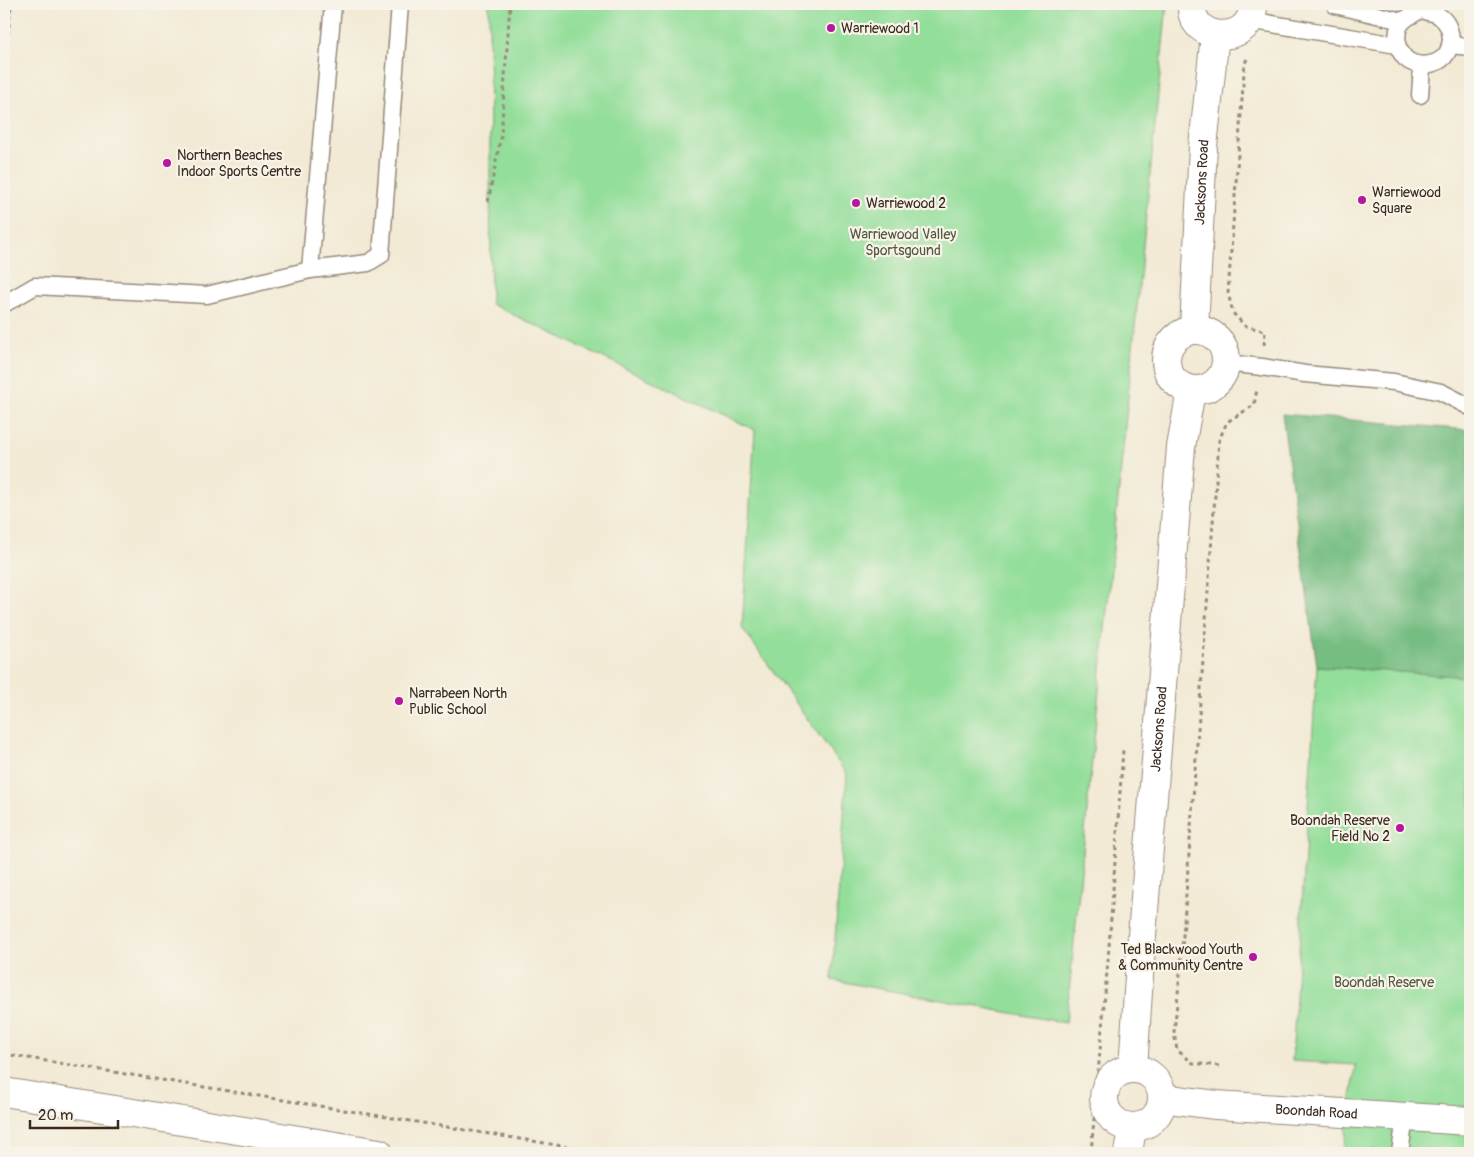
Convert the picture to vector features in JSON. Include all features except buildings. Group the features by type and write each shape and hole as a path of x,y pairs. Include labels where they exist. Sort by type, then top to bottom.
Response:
{"street":[{"path":"1192,4 1191,8 1195,20 1204,30 1215,35 1228,35 1240,30 1251,12"},
{"name":"Jacksons Road","path":"1194,330 1203,146 1215,35"},
{"path":"1194,330 1204,331 1213,335 1221,343 1225,352 1226,363 1221,377 1211,387 1201,391 1191,391 1180,387 1172,380 1167,370 1165,359 1167,348 1174,339 1183,333 1194,330"},
{"name":"Jacksons Road","path":"1133,1069 1181,447 1191,391"},
{"path":"1133,1069 1143,1070 1152,1076 1158,1083 1162,1098 1156,1117 1148,1124 1142,1126 1130,1140 1119,1124 1111,1118 1103,1101 1104,1091 1114,1075 1123,1070 1133,1069"},
{"path":"4,1092 379,1153"},
{"name":"Boondah Road","path":"1162,1098 1226,1106 1470,1121"}],"lane":[{"path":"310,270 333,4"},
{"path":"4,304 35,286 208,296 310,270 368,263 381,255 400,4"},
{"path":"1337,4 1402,21"},
{"path":"1419,7 1433,12 1444,20 1450,32 1450,45 1444,56 1434,64 1422,66 1406,60 1397,45 1397,32 1402,21 1419,7"},
{"path":"1251,12 1397,45"},
{"path":"1450,45 1470,47"},
{"path":"1420,95 1422,66"},
{"path":"1226,363 1262,366 1305,374 1394,382 1441,392 1470,407"},
{"path":"1400,1153 1404,1116"}],"path":[{"path":"4,75 11,4"},
{"path":"488,202 501,136 510,4"},
{"path":"1219,1066 1193,1063 1177,1050 1174,1032 1183,934 1219,440 1228,422 1254,405 1262,366 1265,331 1245,326 1233,313 1228,293 1244,72 1245,63 1249,57"},
{"path":"1091,1153 1123,750"},
{"path":"4,1054 605,1153"},
{"path":"1373,1153 1374,1147"}],"green space":[{"name":"Warriewood Valley Sportsgound","path":"489,4 1167,4 1066,1023 832,980 847,774 742,628 755,430 491,304"},
{"path":"1282,414 1470,430 1470,677 1317,666"},
{"name":"Boondah Reserve","path":"1317,666 1470,677 1470,1153 1343,1153 1356,1065 1292,1061"}],"place":[{"name":"Warriewood 1","path":"831,28"},
{"name":"Northern Beaches Indoor Sports Centre","path":"167,163"},
{"name":"Warriewood Square","path":"1362,200"},
{"name":"Warriewood 2","path":"856,203"},
{"name":"Narrabeen North Public School","path":"399,701"},
{"name":"Boondah Reserve Field No 2","path":"1400,828"},
{"name":"Ted Blackwood Youth & Community Centre","path":"1253,957"}]}
